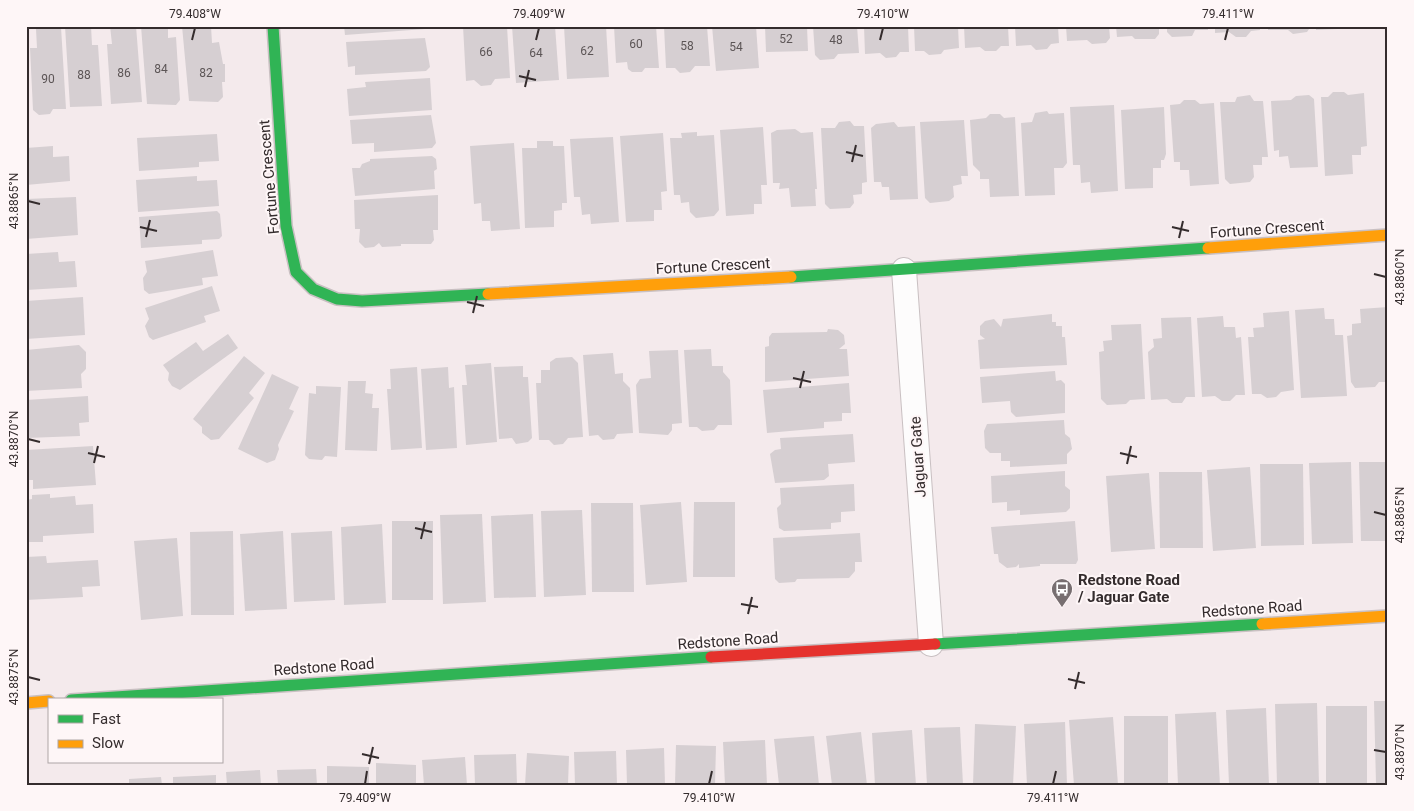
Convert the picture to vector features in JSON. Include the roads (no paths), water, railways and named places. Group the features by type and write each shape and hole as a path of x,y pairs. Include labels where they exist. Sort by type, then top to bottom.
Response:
{"street":[{"name":"Fortune Crescent","path":"273,26 286,226 296,272 313,289 337,299 362,301 406,300 904,270 1388,236"},
{"name":"Jaguar Gate","path":"904,270 931,644"},
{"name":"Redstone Road","path":"102,698 1388,616"},
{"path":"26,703 48,701"}],"place":[{"name":"Redstone Road / Jaguar Gate","path":"1062,608"}]}
